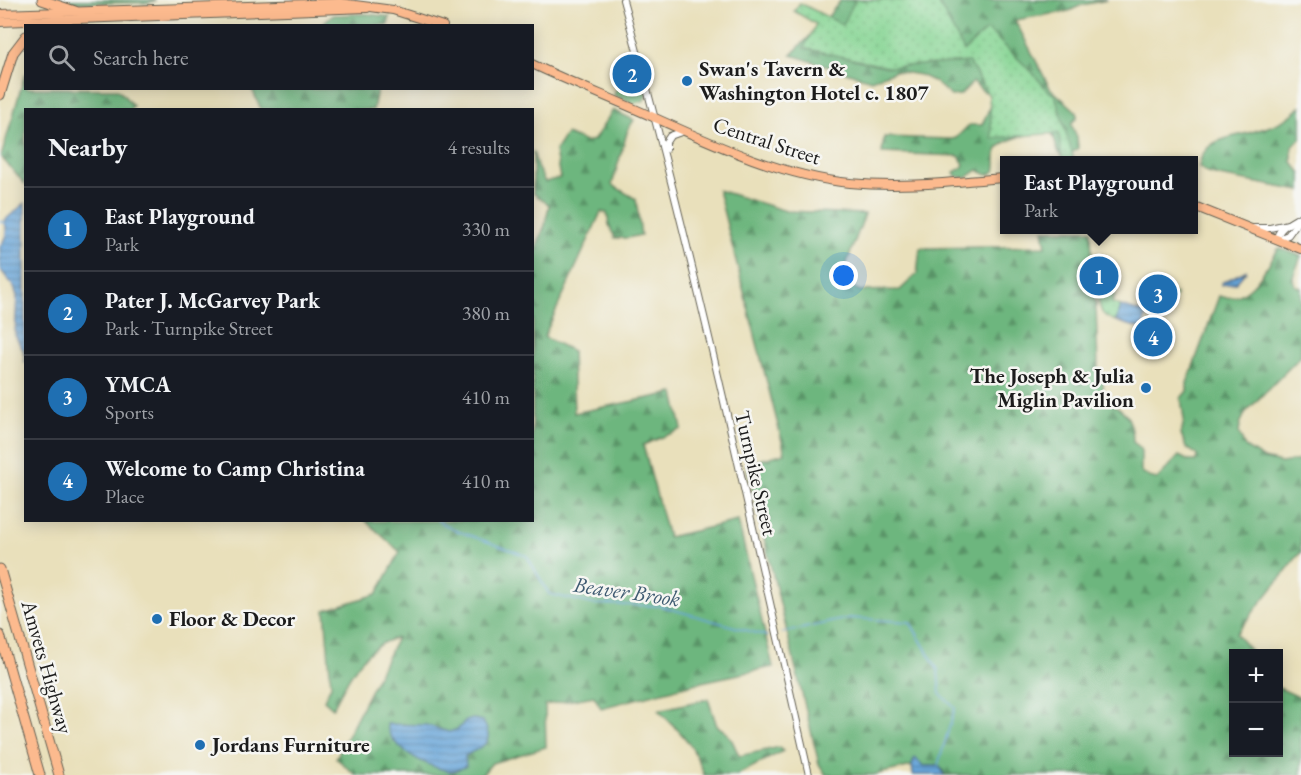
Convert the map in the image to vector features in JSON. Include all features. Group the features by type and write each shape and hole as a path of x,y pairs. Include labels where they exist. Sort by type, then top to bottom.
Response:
{"highway":[{"path":"42,0 75,11"},
{"path":"50,24 63,20"},
{"path":"0,94 13,53 24,39"},
{"name":"Amvets Highway","path":"0,569 59,775"},
{"name":"Amvets Highway","path":"0,635 40,775"}],"main road":[{"path":"0,21 214,15 325,3"},
{"path":"0,14 352,3 393,10 437,24"},
{"name":"Central Street","path":"534,65 684,131 771,164 814,177 848,183 916,185 1000,178"},
{"path":"1198,208 1301,249"}],"street":[{"name":"Turnpike Street","path":"623,0 656,118 711,345 809,775"},
{"name":"Turnpike Street","path":"670,179 667,139 672,134 684,131"},
{"path":"1277,239 1279,232 1301,217"},
{"path":"1277,239 1288,235 1301,217"},
{"path":"1251,228 1270,228 1288,224"}],"green space":[{"path":"63,0 155,1 148,3 69,3"},
{"path":"841,0 1107,0 1082,5 1069,11 1015,20 1050,88 1077,112 1077,117 1071,124 1077,137 1078,148 1071,154 1060,154 1051,132 1021,136 1006,142 997,151 996,169 992,173 987,175 978,170 966,178 956,176 954,172 962,168 964,164 959,156 882,153 884,137 952,139 969,125 982,125 989,109 993,89 984,92 973,82 960,95 951,96 935,82 920,75 895,71 871,80 791,55 823,23"},
{"path":"855,0 937,0 964,51 986,30 989,31 1032,72 1048,91 1055,95 1073,156 1062,156 1059,133 992,138 989,96 969,62 888,67 804,48 816,24 794,11 800,3 843,25"},
{"path":"367,14 390,17 388,24 322,24 332,15"},
{"path":"634,54 647,94 643,101 634,103 614,95"},
{"path":"24,77 24,90 119,90 133,106 131,108 24,108 24,183 1,157"},
{"path":"252,90 377,90 373,108 261,108"},
{"path":"1301,106 1301,138 1292,147 1292,162 1301,173 1301,191 1219,176 1207,173 1199,167 1201,157 1212,144 1274,125 1286,119"},
{"path":"613,110 634,120 628,129 612,185 636,199 641,235 615,238 607,213 601,212 544,337 572,351 574,413 674,393 682,429 643,445 668,537 738,521 773,667 697,683 601,708 594,696 545,705 546,747 492,763 482,775 356,775 336,758 397,638 385,642 366,656 344,686 333,708 324,700 331,685 325,610 377,594 400,552 367,522 534,522 534,254 545,225 549,205 534,194 534,155 545,182 560,178 555,151 566,134 586,142 594,140"},
{"path":"718,190 786,211 865,214 840,281 860,291 900,290 917,274 920,248 1046,246 1044,234 1091,234 1092,261 1087,284 1094,294 1096,303 1098,370 1105,377 1103,384 1108,403 1115,405 1128,418 1133,442 1141,448 1141,471 1157,479 1179,456 1189,461 1196,461 1197,455 1186,447 1181,434 1184,420 1181,398 1187,391 1187,383 1219,296 1229,298 1247,290 1262,274 1279,248 1301,256 1293,277 1295,285 1301,288 1301,356 1246,412 1240,424 1239,433 1245,447 1264,459 1281,463 1301,460 1301,552 1236,634 1249,649 1229,649 1229,757 1283,757 1283,690 1301,698 1301,775 944,775 943,770 936,765 923,766 914,760 912,766 873,775 826,775 819,764 746,464 785,453"},
{"path":"1098,261 1108,261 1099,290 1115,294 1112,303 1121,306 1116,321 1101,311 1091,286"},
{"path":"1156,288 1176,295 1169,313 1149,306"},
{"path":"708,699 717,726 729,735 739,756 780,747 783,751 737,775 704,775 686,739 658,710"}],"water":[{"path":"24,204 24,356 15,335 17,296 14,287 0,269 0,246 6,234 5,220"},
{"path":"1247,270 1236,283 1221,285 1221,283"},
{"path":"1121,306 1147,314 1142,329 1116,321"},
{"path":"473,719 483,721 487,729 488,740 465,756 466,766 450,771 439,769 410,755 394,741 387,724 426,725 449,732"},
{"path":"916,758 923,766 940,766 944,775 913,775 912,766"}],"waterway":[{"name":"Beaver Brook","path":"0,221 6,224"},
{"name":"Beaver Brook","path":"440,522 452,529 527,556 549,594 593,604 660,606 767,636"},
{"name":"Beaver Brook","path":"782,633 849,618 910,622 938,670 940,694 955,708 938,765"}],"place":[{"name":"Pater J. McGarvey Park","path":"632,74"},
{"name":"Swan's Tavern & Washington Hotel c. 1807","path":"687,81"},
{"name":"East Playground","path":"1099,276"},
{"name":"YMCA","path":"1158,294"},
{"name":"Welcome to Camp Christina","path":"1153,337"},
{"name":"The Joseph & Julia Miglin Pavilion","path":"1146,388"},
{"name":"Floor & Decor","path":"157,619"},
{"name":"Jordans Furniture","path":"200,745"}]}
